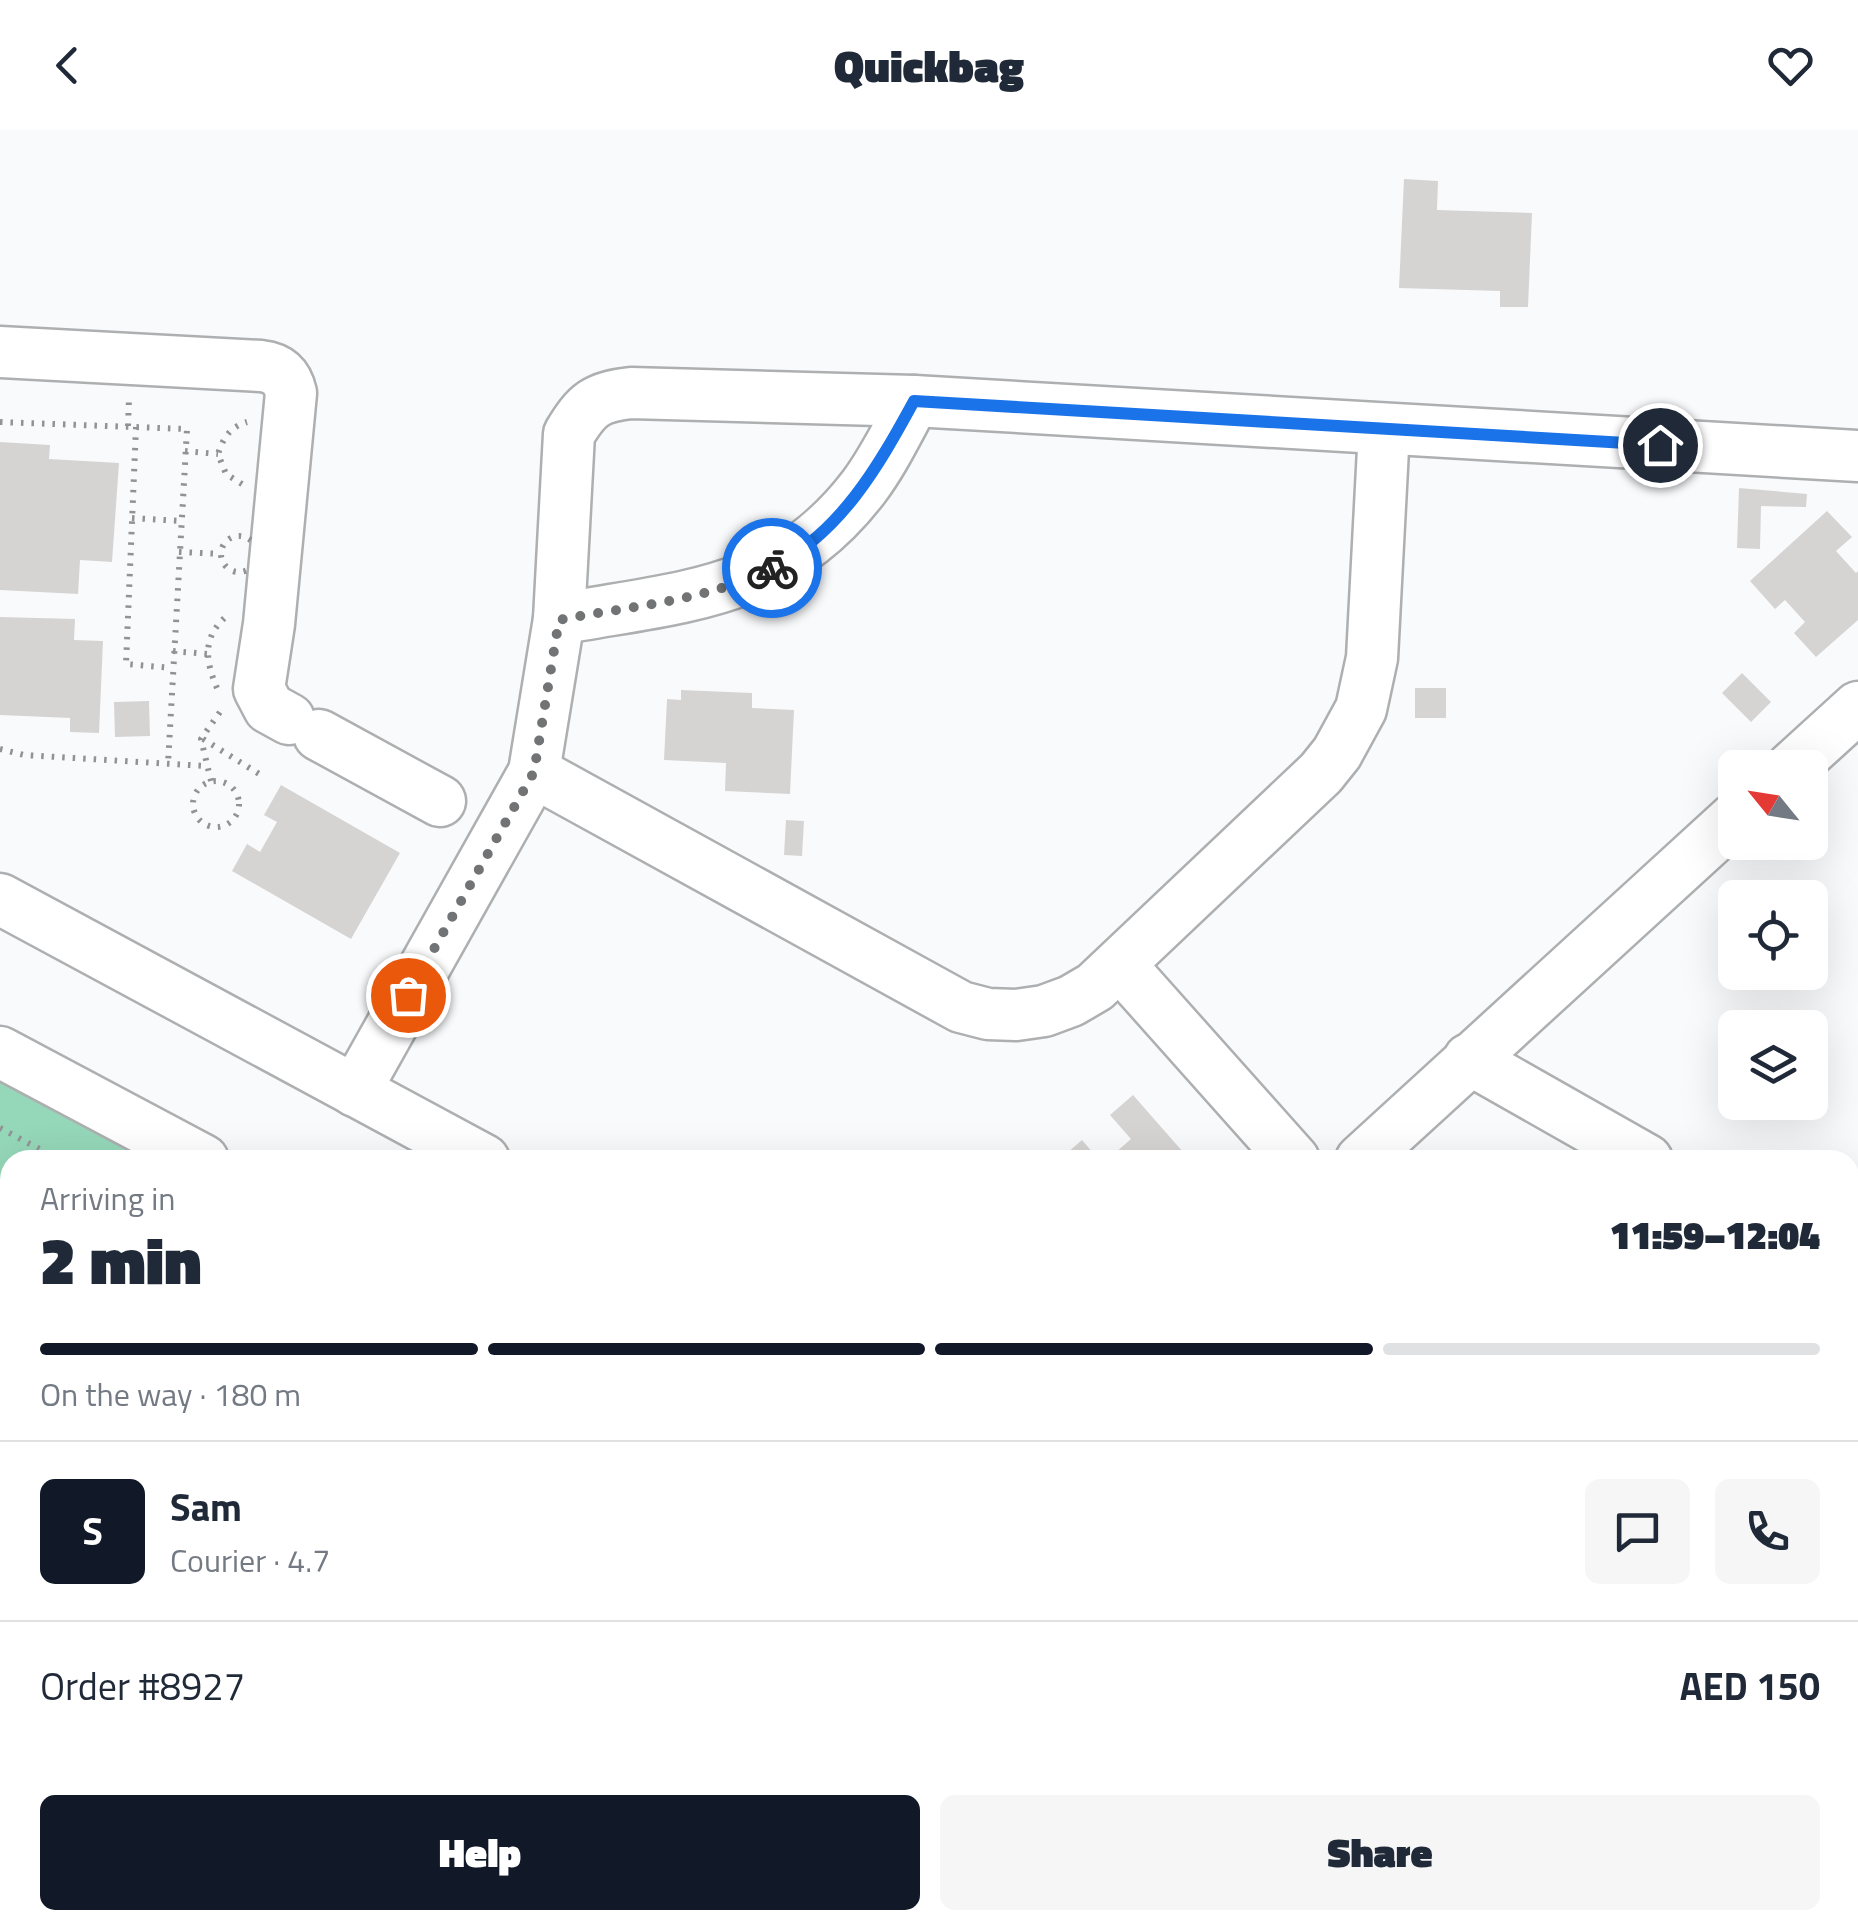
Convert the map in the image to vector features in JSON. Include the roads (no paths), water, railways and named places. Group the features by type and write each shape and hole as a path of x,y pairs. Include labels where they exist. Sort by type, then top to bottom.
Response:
{"street":[{"path":"0,352 270,367 284,376 291,393 259,689 268,708 440,801"},
{"path":"355,1091 534,772 559,620 569,434 582,411 604,396 630,393 914,401 1858,456"},
{"path":"559,620 708,591 747,580 781,563 812,542 864,487 914,401"},
{"path":"534,772 961,1007 1002,1015 1044,1011 1071,1002 1121,966 1321,773 1350,732 1361,708 1372,658 1384,430"},
{"path":"1811,750 1858,707"},
{"path":"1373,1150 1718,833"},
{"path":"0,899 465,1150"},
{"path":"1121,966 1285,1150"},
{"path":"0,1052 150,1148"},
{"path":"1469,1059 1629,1150"}]}
